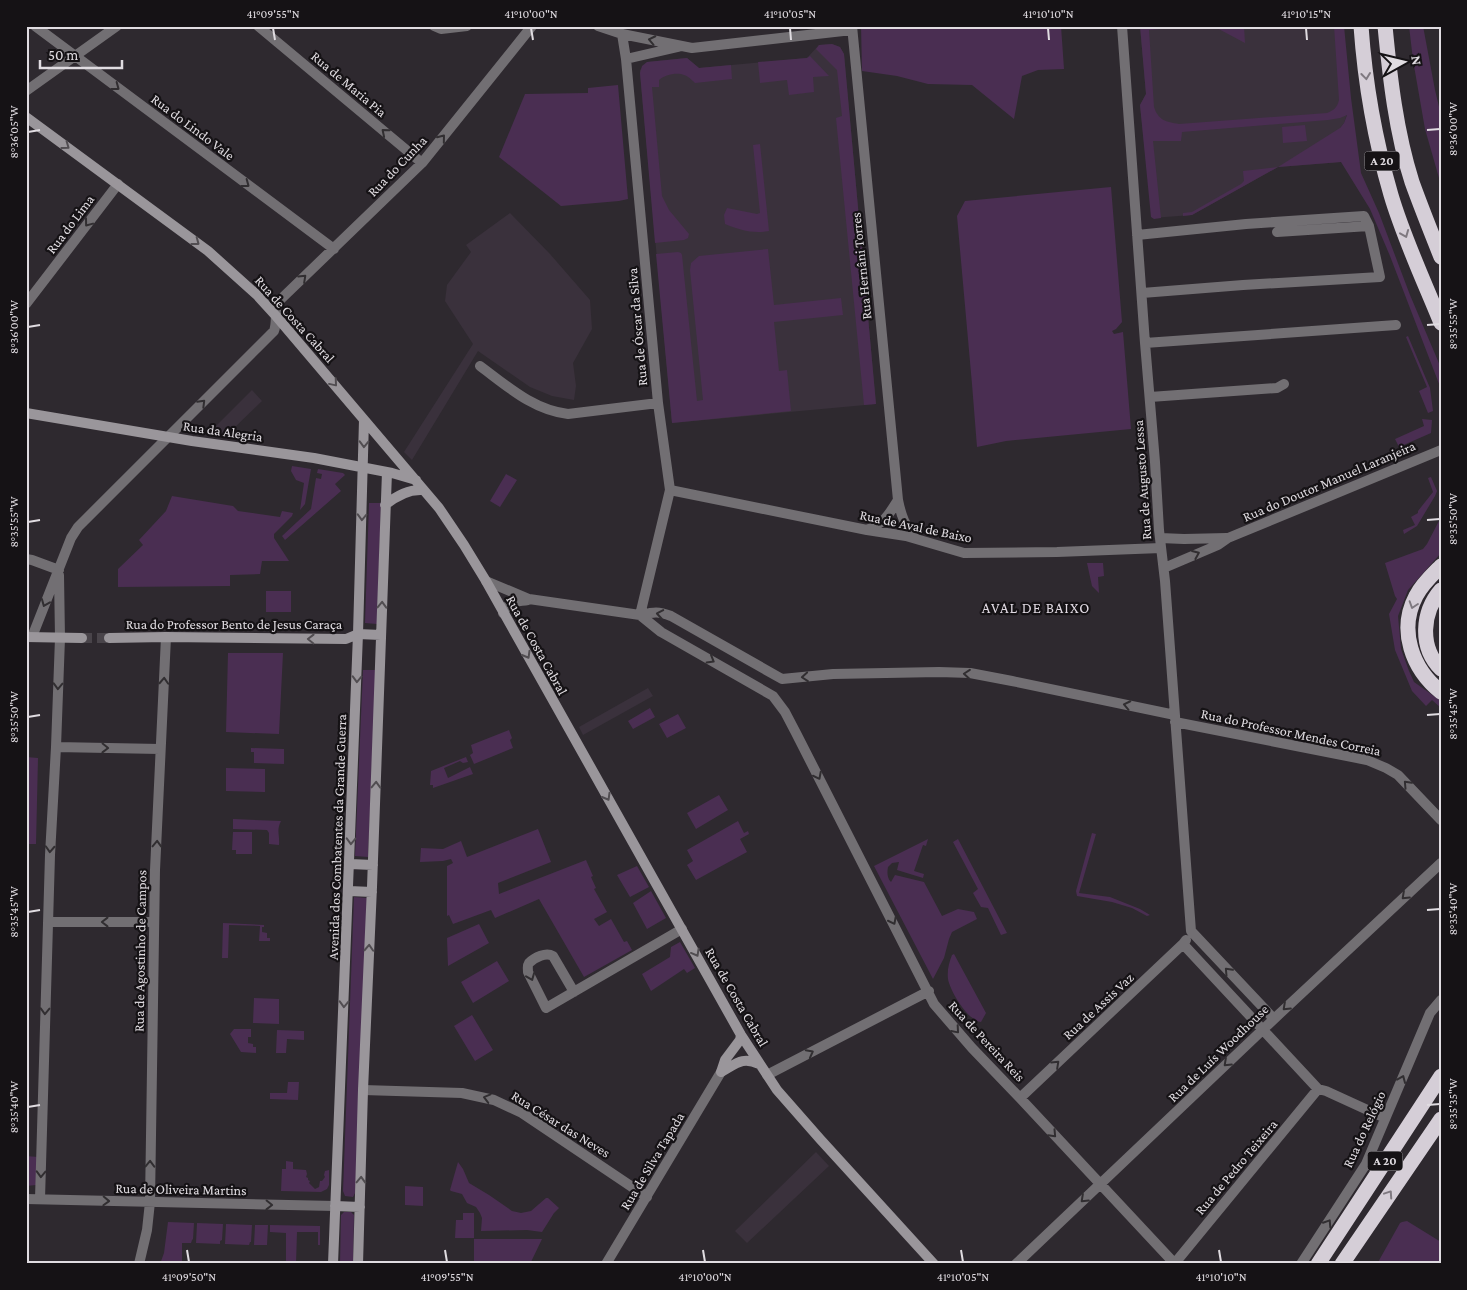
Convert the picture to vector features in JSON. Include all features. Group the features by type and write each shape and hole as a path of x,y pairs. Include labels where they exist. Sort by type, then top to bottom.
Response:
{"highway":[{"name":"A 20","path":"1361,26 1372,119 1389,187 1401,224 1441,323"},
{"name":"A 20","path":"1385,26 1393,95 1403,146 1412,181 1441,257"},
{"path":"1441,566 1429,578 1416,596 1409,618 1408,629 1409,641 1416,664 1432,685 1441,692"},
{"path":"1441,590 1433,600 1428,611 1426,634 1431,656 1441,669"},
{"name":"A 20","path":"1318,1264 1441,1076"},
{"name":"A 20","path":"1342,1264 1441,1119"}],"main road":[{"name":"Rua de Costa Cabral","path":"26,117 208,251 240,279 276,316 439,508 486,581 740,1035 777,1090 934,1264"},
{"name":"Rua da Alegria","path":"26,413 168,437 314,458 387,472 416,480"},
{"name":"Avenida dos Combatentes da Grande Guerra","path":"333,1264 350,864 364,468 364,420"},
{"path":"358,1264 387,472"},
{"path":"386,505 396,496 411,491 423,490"},
{"name":"Rua do Professor Bento de Jesus Caraça","path":"109,638 346,639 358,634 381,635"},
{"path":"29,637 82,638"},
{"path":"350,864 373,865"},
{"path":"349,891 372,892"},
{"path":"721,1072 725,1060 740,1040 740,1035"},
{"path":"721,1072 744,1060 752,1060 759,1064"},
{"path":"335,1206 360,1207"}],"street":[{"name":"Rua do Lindo Vale","path":"35,26 334,250"},
{"path":"26,92 117,26"},
{"name":"Rua de Maria Pia","path":"258,26 422,163"},
{"path":"434,26 441,29 467,26"},
{"name":"Rua do Cunha","path":"29,637 71,538 78,527 274,331 276,326 276,308 280,300 334,250 422,163 532,26"},
{"path":"598,26 622,34 692,48 852,28"},
{"name":"Rua de Augusto Lessa","path":"1122,26 1191,931"},
{"name":"Rua Hernâni Torres","path":"852,28 898,500 903,520 914,538"},
{"name":"Rua de Óscar da Silva","path":"622,34 626,59 658,403 670,490 640,615"},
{"path":"626,59 681,46"},
{"name":"Rua do Lima","path":"26,304 118,184"},
{"path":"1137,235 1246,224 1364,216 1380,277 1272,280 1142,293"},
{"path":"1277,232 1368,226"},
{"path":"1145,343 1396,325"},
{"path":"480,366 515,392 542,408 556,412 568,414 658,403"},
{"path":"1150,397 1277,388 1284,384"},
{"name":"Rua do Doutor Manuel Laranjeira","path":"1164,568 1218,545 1228,538 1441,450"},
{"name":"Rua de Aval de Baixo","path":"670,490 914,538 964,553 1056,552 1160,543"},
{"path":"867,530 886,519 898,500"},
{"name":"Rua do Doutor Manuel Laranjeira","path":"1160,543 1228,538"},
{"path":"26,559 59,570 60,638 50,855 40,1199"},
{"path":"486,581 529,599 640,615 654,612 662,613 671,616 782,679 773,696 661,632 640,615"},
{"path":"503,613 507,605 512,602 529,599"},
{"name":"Rua de Agostinho de Campos","path":"139,1264 147,1230 150,1202 154,922 166,637"},
{"name":"Rua do Professor Mendes Correia","path":"782,679 834,674 939,672 970,673 1012,681 1367,760 1398,775 1441,820"},
{"name":"Rua de Pereira Reis","path":"773,696 785,712 796,733 934,1004 972,1048 1175,1263"},
{"path":"56,748 160,749"},
{"name":"Rua de Luís Woodhouse","path":"1016,1264 1441,863"},
{"path":"48,922 154,922"},
{"path":"574,992 553,956 545,953 529,963 528,972 546,1008 574,992 682,929"},
{"path":"1191,931 1274,1019"},
{"name":"Rua de Assis Vaz","path":"1020,1098 1183,944 1191,931"},
{"path":"1183,944 1318,1089 1385,1118"},
{"path":"767,1076 928,991"},
{"name":"Rua do Relógio","path":"1301,1264 1366,1164 1430,1013 1441,1000"},
{"name":"Rua de Silva Tapada","path":"606,1264 721,1072"},
{"name":"Rua de Pedro Teixeira","path":"1175,1263 1318,1089"},
{"name":"Rua César das Neves","path":"363,1090 462,1093 494,1100 529,1118 647,1197"},
{"name":"Rua de Oliveira Martins","path":"26,1199 335,1206"}],"shaded area":[{"path":"861,26 1061,26 1064,69 1038,70 1022,76 1014,119 972,85 928,84 897,76 862,71"},
{"path":"1140,26 1339,26 1347,114 1340,128 1341,162 1278,167 1192,215 1152,218 1140,105 1146,94"},
{"path":"1140,26 1194,26 1149,30 1154,107 1160,118 1179,124 1327,113 1332,111 1339,100 1334,26 1344,26 1361,173 1441,368 1441,389 1370,209 1341,162 1278,167 1340,128 1347,115 1328,120 1182,132 1181,141 1153,141 1161,218 1154,219 1151,217 1140,105 1146,94"},
{"path":"1213,26 1244,26 1245,43"},
{"path":"1409,26 1423,26 1441,115 1441,185 1425,129"},
{"path":"832,44 840,47 844,54 876,404 672,423 640,70 647,62 687,58 699,68 807,58 819,45"},
{"path":"832,44 840,47 844,54 876,404 864,405 836,118 842,116 837,70 816,49 819,45"},
{"path":"810,56 829,76 813,77 814,92 789,95 787,80 760,83 758,62 807,58"},
{"path":"687,58 699,68 731,65 732,79 695,83 690,78 681,74 671,74 659,80 659,87 652,87 662,196 669,210 689,234 688,238 684,240 655,243 640,73 642,66 647,62"},
{"path":"618,85 628,199 561,206 499,157 525,94 588,93 588,88"},
{"path":"1305,125 1307,141 1283,143 1282,127"},
{"path":"760,144 769,231 752,232 725,224 724,215 727,208 760,213 753,145"},
{"path":"1278,167 1192,215 1183,216 1183,213 1192,212 1241,184 1244,181 1243,171"},
{"path":"1111,187 1122,322 1112,331 1114,334 1123,332 1131,429 1006,441 977,447 957,216 965,201"},
{"path":"510,213 550,254 590,300 592,329 573,363 576,386 574,400 552,396 530,387 478,351 412,460 404,452 473,344 445,301 447,285 471,252 466,245"},
{"path":"768,249 774,305 841,298 843,315 774,322 779,371 787,370 791,411 672,423 656,254 678,252 682,255 697,401 703,400 690,270 691,263 699,256"},
{"path":"1408,336 1430,388 1433,411 1428,413 1419,391 1427,387 1406,337"},
{"path":"252,390 262,401 232,430 232,435 212,432 213,429"},
{"path":"1422,419 1432,420 1431,433 1399,447 1395,439 1424,426"},
{"path":"292,466 311,469 305,504 300,510 304,483 296,480 291,471"},
{"path":"318,469 343,473 345,475 335,484 341,491 285,540 282,536 311,509 316,478 321,479 322,474 317,473"},
{"path":"506,474 517,480 500,507 490,501"},
{"path":"1431,477 1437,491 1435,496 1417,526 1404,534 1403,530 1415,525 1411,517 1418,513 1433,492 1428,478"},
{"path":"172,496 233,506 238,511 280,517 282,511 293,513 274,534 274,538 289,561 262,561 260,574 230,575 230,586 118,587 118,569 143,545 139,540 166,511"},
{"path":"369,503 381,503 377,624 365,623"},
{"path":"1441,517 1441,553 1408,590 1398,616 1401,649 1414,682 1441,701 1441,708 1432,700 1426,706 1412,691 1395,650 1389,614 1397,599 1385,563 1423,549"},
{"path":"1087,563 1103,563 1104,576 1098,577 1099,593 1092,586"},
{"path":"266,591 291,591 291,612 266,612"},
{"path":"228,653 283,653 279,734 226,732"},
{"path":"363,670 376,670 368,857 355,856"},
{"path":"648,688 653,696 583,735 579,727"},
{"path":"650,708 655,717 633,729 628,721"},
{"path":"678,714 686,728 667,738 659,724"},
{"path":"509,730 513,748 474,764 470,755 473,753 471,745"},
{"path":"251,748 284,749 284,764 254,763 254,752 251,752"},
{"path":"26,757 38,758 36,844 26,844"},
{"path":"466,757 468,762 463,763 460,761 444,768 448,778 470,767 473,774 433,788 433,785 430,785 431,771"},
{"path":"226,768 265,769 265,792 226,791"},
{"path":"719,795 728,810 696,829 687,813"},
{"path":"233,819 281,821 278,830 279,845 269,844 269,833 267,830 233,829"},
{"path":"738,821 744,833 748,831 749,834 740,839 747,852 696,880 687,865 693,861 687,850"},
{"path":"538,829 551,862 498,883 499,894 586,860 593,876 591,877 596,888 594,889 607,912 594,919 599,926 611,919 624,942 627,941 632,950 584,977 539,899 495,918 491,910 453,924 449,915 447,916 447,866 453,863 451,859 420,862 421,848 443,849 461,841 467,857"},
{"path":"233,832 252,832 252,854 236,854 236,850 232,850"},
{"path":"1092,833 1096,834 1079,893 1110,897 1150,915 1147,916 1132,908 1112,902 1077,896 1076,891"},
{"path":"928,839 926,846 923,845 914,871 924,874 923,878 897,870 899,862 892,863 888,867 888,875 891,882 895,875 924,882 942,916 958,909 974,912 977,919 952,932 944,958 933,979 874,866"},
{"path":"958,839 1007,933 1001,935 988,908 981,907 973,893 978,889 953,842"},
{"path":"637,866 649,887 630,897 617,875"},
{"path":"651,891 666,918 647,929 633,903"},
{"path":"354,897 367,898 356,1191 353,1197 345,1196 343,1191"},
{"path":"223,923 264,925 262,932 267,933 267,938 270,938 270,941 259,941 260,926 229,925 228,958 222,958"},
{"path":"479,924 489,943 448,966 447,938"},
{"path":"680,942 695,968 687,973 684,969 651,991 642,974 670,957 671,947"},
{"path":"954,954 986,1013 981,1022 971,1017 965,1011 949,984 949,964"},
{"path":"497,961 509,981 473,1003 461,982"},
{"path":"254,998 279,999 279,1024 253,1023"},
{"path":"472,1015 493,1050 475,1061 454,1026"},
{"path":"234,1029 251,1029 251,1037 248,1037 248,1043 256,1047 256,1053 241,1052 230,1034"},
{"path":"277,1030 304,1031 304,1040 287,1039 286,1053 276,1053"},
{"path":"288,1082 299,1082 298,1100 270,1099 270,1093 287,1093"},
{"path":"816,1152 829,1166 747,1243 735,1231"},
{"path":"26,1156 38,1157 36,1185 26,1186"},
{"path":"286,1161 293,1162 293,1169 306,1170 306,1177 315,1189 319,1187 320,1181 325,1177 325,1171 329,1170 329,1185 327,1189 321,1192 281,1191 282,1169 286,1169"},
{"path":"458,1162 469,1183 512,1211 521,1213 531,1211 546,1198 559,1208 542,1232 527,1230 481,1231 482,1218 476,1207 467,1203 462,1194 450,1190"},
{"path":"405,1186 423,1187 423,1206 405,1205"},
{"path":"344,1212 351,1212 354,1215 353,1264 340,1264 341,1215"},
{"path":"463,1213 474,1213 474,1238 455,1238 456,1220 463,1220"},
{"path":"1407,1221 1441,1242 1441,1264 1377,1264 1400,1223"},
{"path":"168,1222 194,1223 191,1243 182,1243 182,1264 160,1264 164,1253"},
{"path":"197,1223 223,1224 220,1244 196,1243"},
{"path":"226,1224 252,1225 251,1242 249,1245 225,1244"},
{"path":"255,1225 268,1225 267,1245 254,1245"},
{"path":"270,1225 320,1226 320,1245 318,1245 318,1232 297,1232 296,1264 286,1264 286,1233 270,1232"},
{"path":"474,1239 542,1239 530,1264 474,1264"}],"tunnel":[{"path":"82,638 109,638"}],"district":[{"name":"AVAL DE BAIXO","path":"1036,608"}]}
